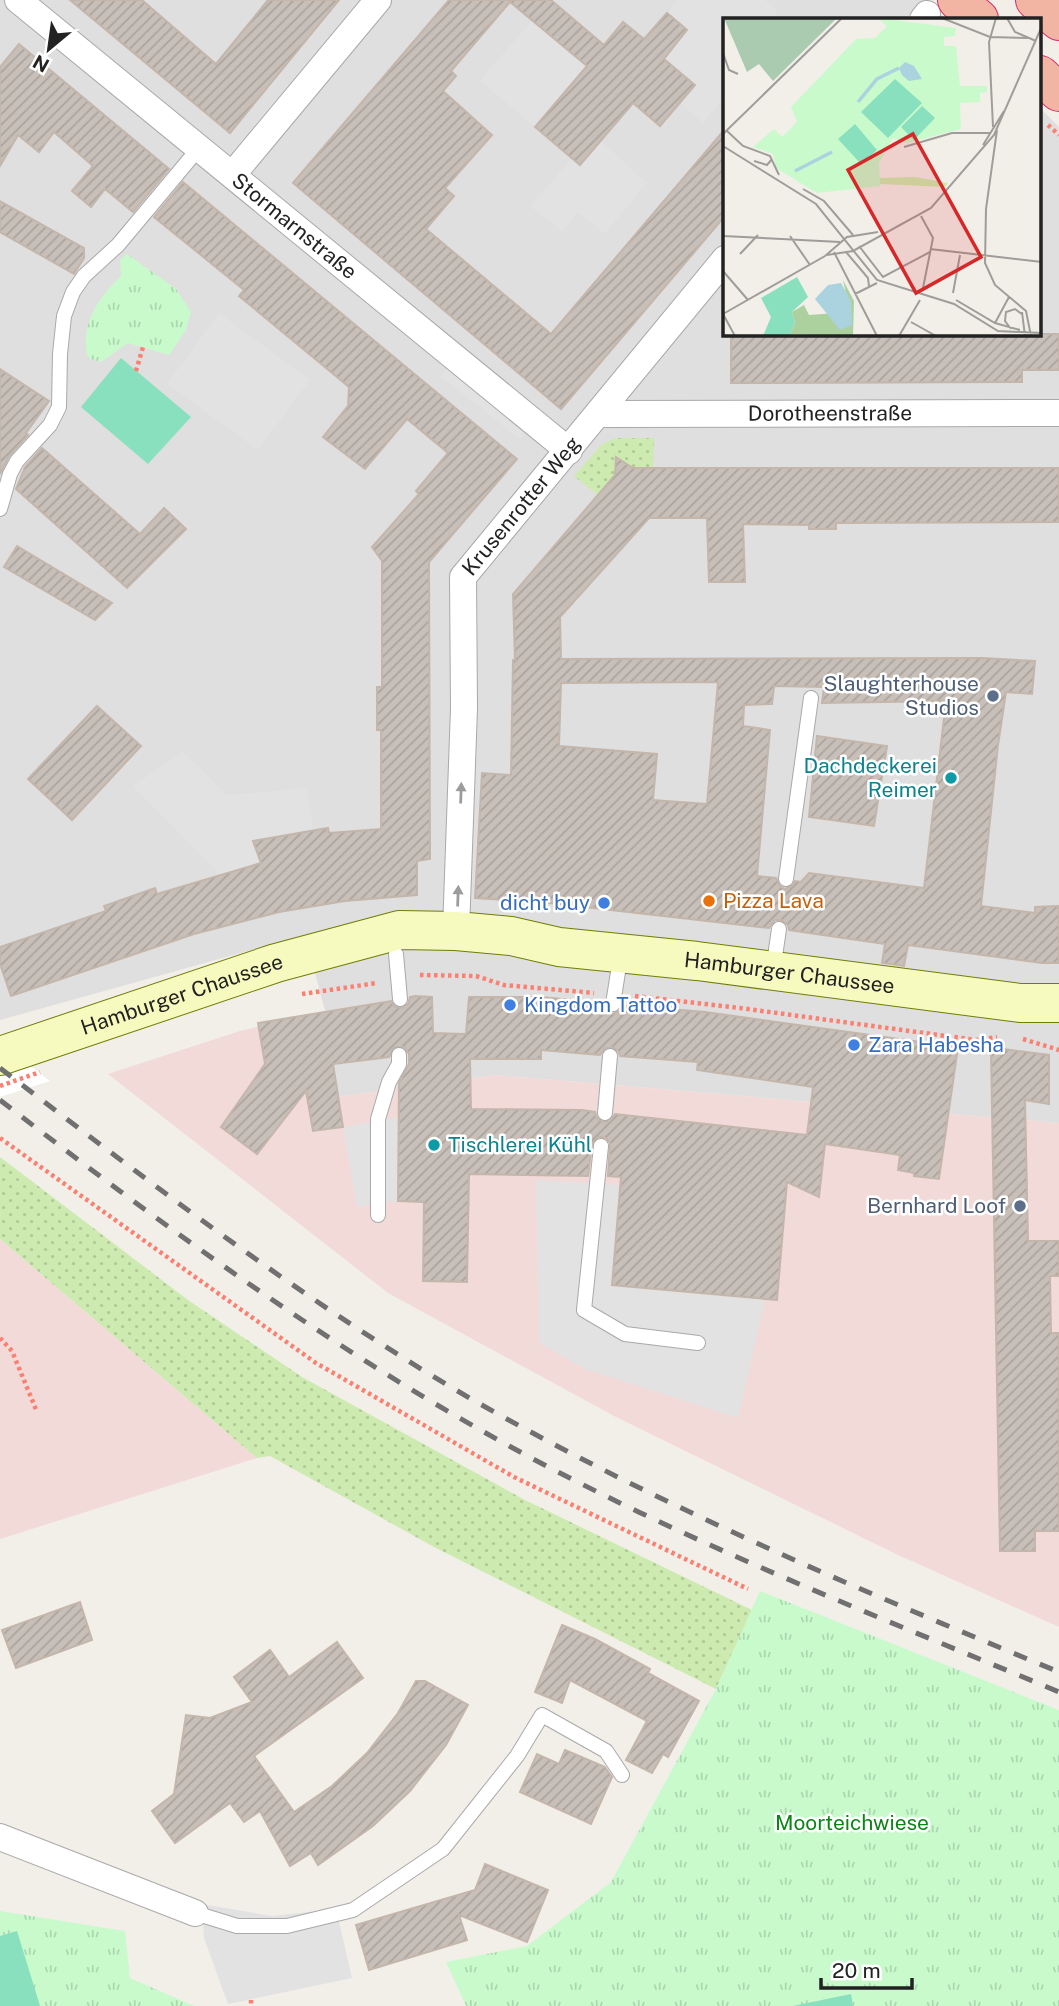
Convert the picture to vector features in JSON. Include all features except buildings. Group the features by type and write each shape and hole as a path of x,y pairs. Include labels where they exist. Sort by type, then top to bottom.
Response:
{"highway":[{"path":"1035,0 1059,21"},
{"path":"936,11 973,18"},
{"path":"1042,77 1059,92"}],"main road":[{"name":"Hamburger Chaussee","path":"387,957 399,930 456,931 512,936 559,947 773,971 1016,1019 1059,1013"},
{"name":"Hamburger Chaussee","path":"13,1066 276,963 387,957 518,958 559,947"},
{"name":"Hamburger Chaussee","path":"1016,1019 1059,1003"}],"street":[{"name":"Stormarnstraße","path":"19,0 569,451"},
{"path":"233,174 378,0"},
{"name":"Krusenrotter Weg","path":"456,931 464,708 463,577 723,261"},
{"name":"Dorotheenstraße","path":"599,414 1059,413"},
{"path":"0,1837 195,1913"}],"lane":[{"path":"0,509 10,474 17,461 50,425 58,407 64,316 73,292 84,276 118,245 200,148"},
{"path":"786,880 811,698"},
{"path":"773,971 779,929"},
{"path":"614,999 621,952"},
{"path":"387,957 400,999"},
{"path":"378,1215 378,1119 389,1082 399,1064 399,1055"},
{"path":"605,1113 610,1056"},
{"path":"601,1146 584,1310 625,1334 698,1343"},
{"path":"195,1913 237,1926 288,1926 353,1910 443,1849 517,1756 542,1715 606,1751 622,1775"}],"path":[{"path":"136,372 143,347"},
{"path":"296,995 387,957 421,974 476,976 504,985 614,999 740,1008 976,1040 1000,1037"},
{"path":"1016,1019 1059,1050"},
{"path":"13,1066 53,1068"},
{"path":"0,1138 316,1363 514,1477 748,1589"},
{"path":"0,1338 12,1350 37,1412"}],"shaded area":[{"path":"0,0 925,0 945,18 723,18 723,336 1042,336 1042,110 1059,127 1059,1123 496,1075 338,1097 325,1011 305,935 0,1020"},
{"path":"678,0 765,0 778,11 772,18 723,18 723,98 703,123 680,103 695,85 664,59 687,31 667,13"},
{"path":"532,20 587,66 535,127 480,81"},
{"path":"601,141 647,183 605,234 578,213 562,232 530,206 572,158 581,165"},
{"path":"219,313 310,380 258,450 167,384"},
{"path":"446,369 526,431 520,439 440,376"},
{"path":"183,752 227,795 307,788 313,830 254,841 261,863 220,875 133,786"},
{"path":"325,1011 338,1097 496,1075 1059,1123 1059,1627 896,1554 614,1416 388,1293 108,1074 240,1031"},
{"path":"399,1117 398,1201 357,1207 343,1127"},
{"path":"536,1180 621,1185 765,1299 738,1418 585,1369 539,1343"},
{"path":"0,1239 257,1458 0,1539"},
{"path":"202,1904 272,1916 336,1909 352,1978 228,2004 204,1938"}],"green space":[{"path":"127,254 176,289 191,312 186,330 169,355 128,343 101,362 88,358 86,334 99,302 121,276 120,260"},
{"path":"121,358 191,417 148,464 81,407"},
{"path":"616,438 654,438 653,468 633,468 627,464 598,495 574,476 602,444"},
{"path":"0,1157 188,1300 302,1377 523,1499 752,1610 716,1689 434,1547 270,1456 257,1458 0,1239"},
{"name":"Moorteichwiese","path":"760,1591 1059,1710 1059,2006 466,2006 446,1962 527,1946 611,1882 716,1689"},
{"path":"0,1911 125,1931 130,1978 194,2006 0,2006"},
{"path":"17,1931 40,2006 0,2006 0,1936"},
{"path":"851,1994 853,2006 793,2006"}],"pier":[{"path":"0,1043 11,1051 50,1081 0,1097"}],"railway":[{"path":"0,1068 231,1242 350,1324 473,1400 616,1476 762,1545 1059,1672"},
{"path":"0,1100 249,1284 378,1369 511,1447 713,1546 1059,1692"}],"place":[{"name":"Slaughterhouse Studios","path":"993,696"},
{"name":"Dachdeckerei Reimer","path":"951,778"},
{"name":"Pizza Lava","path":"709,901"},
{"name":"dicht buy","path":"604,903"},
{"name":"Kingdom Tattoo","path":"510,1005"},
{"name":"Zara Habesha","path":"854,1045"},
{"name":"Tischlerei Kühl","path":"434,1145"},
{"name":"Bernhard Loof","path":"1020,1206"}]}
